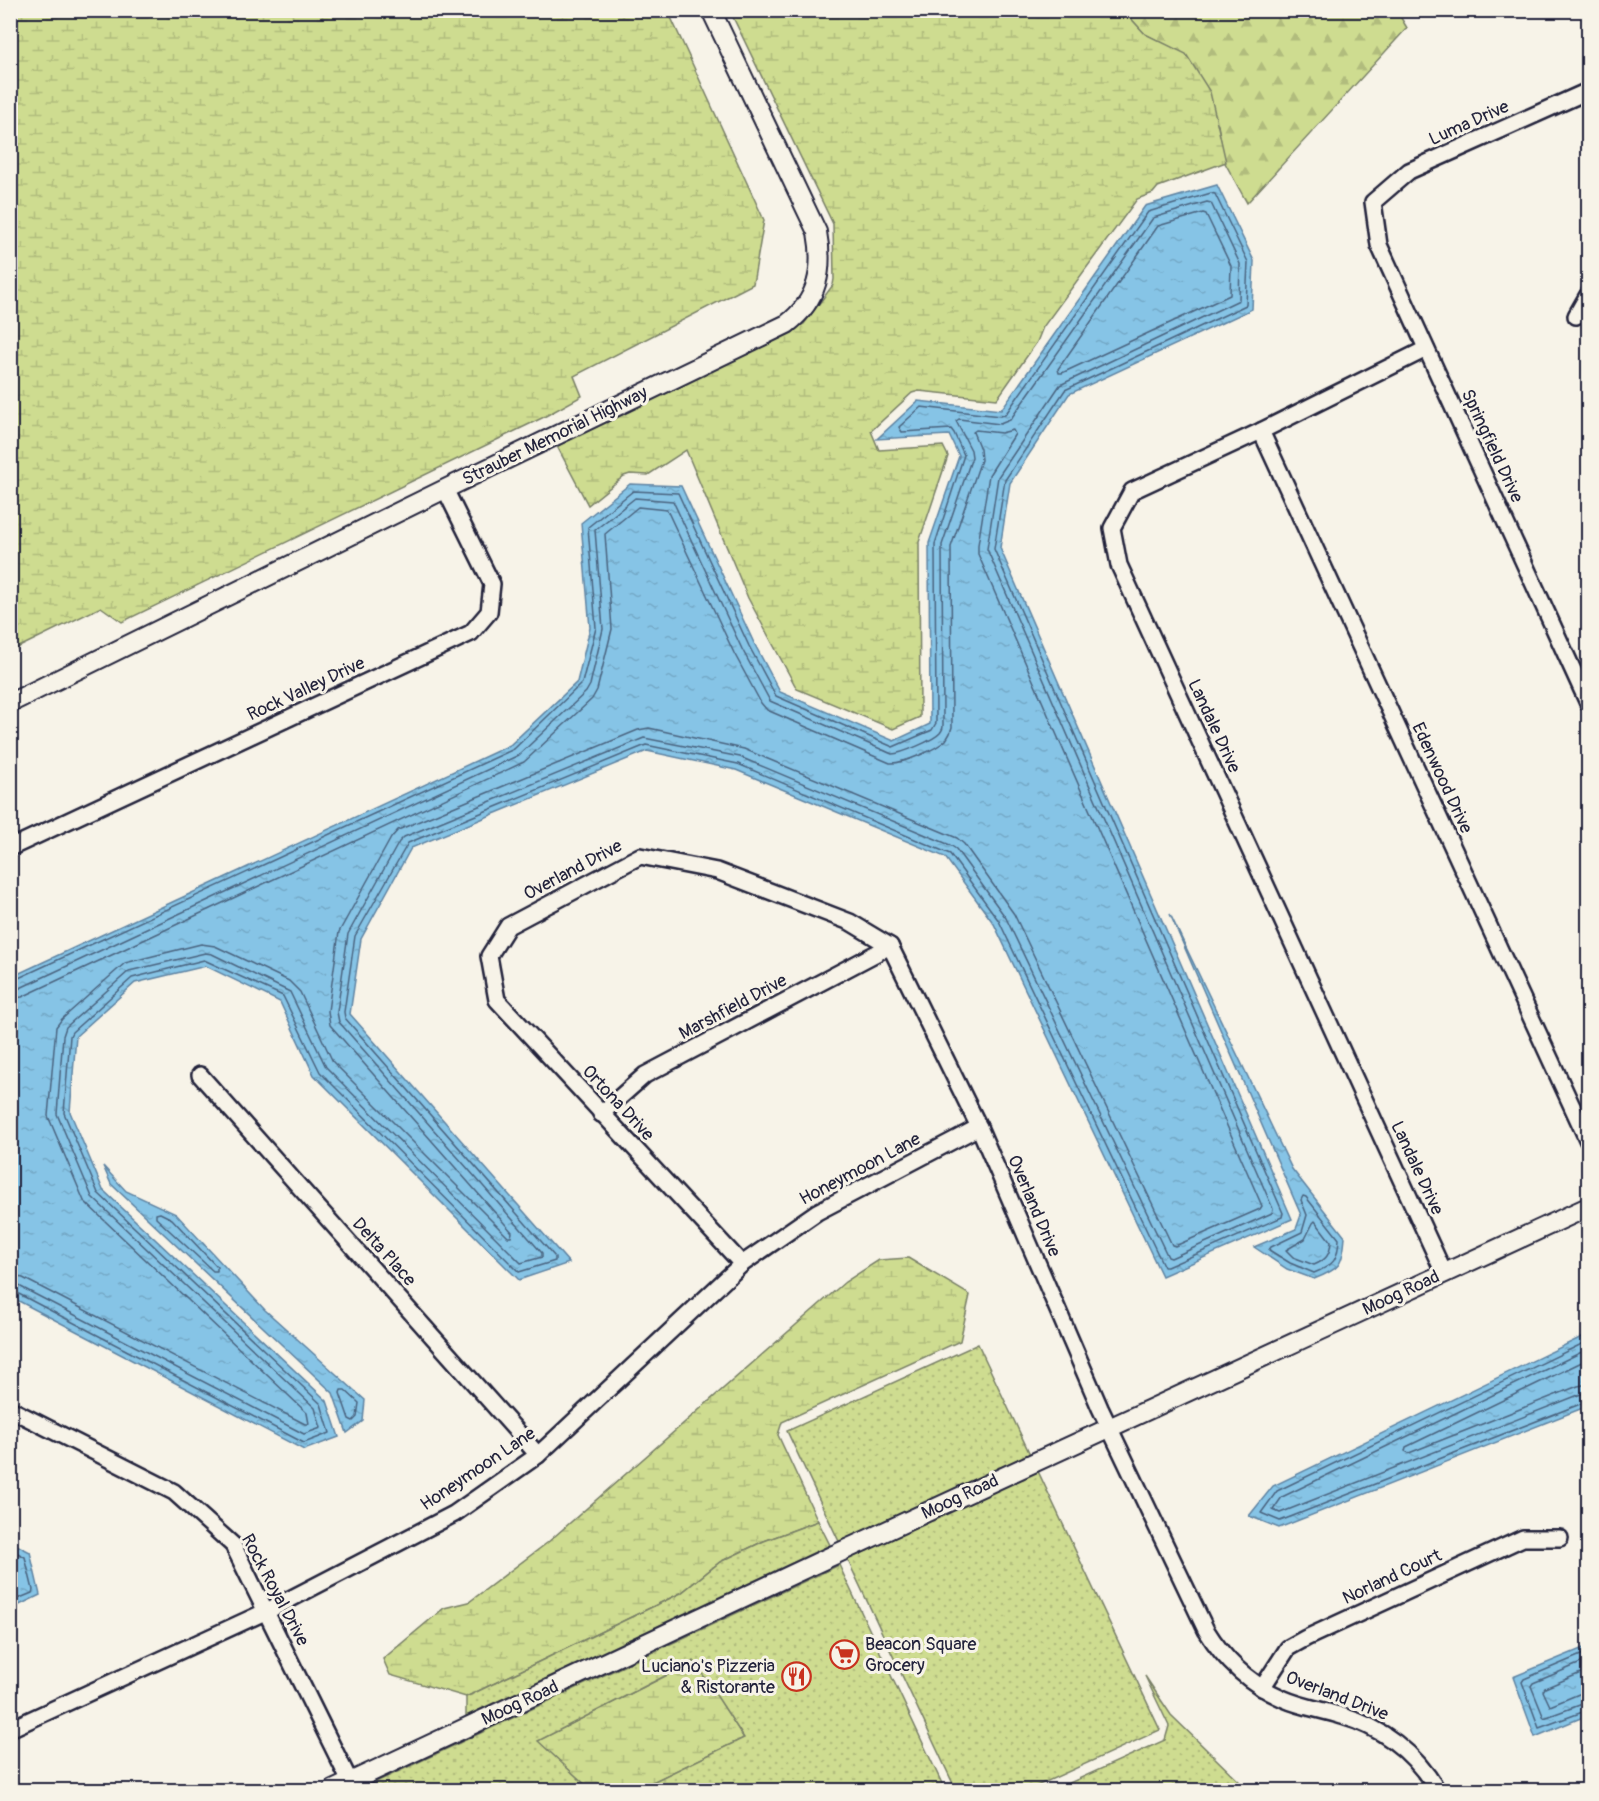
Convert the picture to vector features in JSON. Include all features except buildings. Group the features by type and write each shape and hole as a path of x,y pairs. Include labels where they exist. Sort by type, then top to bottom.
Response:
{"street":[{"name":"Strauber Memorial Highway","path":"10,703 787,324 800,314 813,294 819,269 821,252 817,232 711,10"},
{"name":"Luma Drive","path":"1373,202 1409,171 1588,91"},
{"name":"Springfield Drive","path":"1373,202 1379,245 1588,703"},
{"path":"1576,316 1588,295"},
{"name":"Landale Drive","path":"1426,350 1132,491 1112,528 1119,566 1444,1273"},
{"name":"Edenwood Drive","path":"1261,431 1588,1141"},
{"name":"Rock Valley Drive","path":"10,848 471,633 489,612 492,584 445,489"},
{"name":"Overland Drive","path":"489,956 508,926 640,856 717,872 850,922 890,946 979,1127 1109,1428 1206,1630 1217,1648 1232,1665 1262,1688 1286,1700 1342,1716 1383,1733 1401,1745 1415,1759 1437,1791"},
{"name":"Marshfield Drive","path":"601,1114 645,1076 890,946"},
{"name":"Ortona Drive","path":"489,956 496,1000 742,1264"},
{"name":"Delta Place","path":"200,1075 538,1455"},
{"name":"Honeymoon Lane","path":"10,1730 267,1611 454,1514 538,1455 742,1264 817,1212 979,1127"},
{"name":"Moog Road","path":"333,1791 352,1787 1109,1428 1588,1207"},
{"name":"Rock Royal Drive","path":"10,1409 174,1492 233,1545 352,1787"},
{"name":"Norland Court","path":"1262,1688 1288,1648 1306,1638 1523,1538 1560,1538"}],"green space":[{"path":"11,10 668,11 764,220 753,284 574,376 582,396 542,418 122,622 101,607 11,651"},
{"path":"730,11 1124,11 1145,34 1186,54 1210,92 1226,162 1158,187 1153,193 1137,199 1043,327 1037,342 997,399 919,391 912,393 871,431 879,450 943,446 948,456 919,542 920,717 893,729 797,689 748,598 686,450 648,475 624,476 588,505 557,446 804,324 833,285 833,224"},
{"path":"1124,11 1397,11 1407,28 1247,203 1224,161 1218,125 1186,55 1145,34"},
{"path":"908,1258 970,1295 960,1341 782,1422 778,1435 818,1521 764,1541 720,1562 681,1593 466,1697 390,1675 383,1659 444,1608 469,1602 547,1543 845,1282 879,1260"},
{"path":"978,1344 1160,1730 1028,1790 956,1790 787,1431"},
{"path":"818,1521 830,1545 466,1716 466,1697 681,1593 720,1562 764,1541"},
{"path":"839,1565 945,1790 636,1790 744,1738 694,1661 538,1741 591,1790 359,1790"},
{"path":"695,1661 744,1738 636,1790 591,1790 537,1741"},
{"path":"1145,1676 1171,1715 1248,1790 1054,1790 1165,1740 1169,1726"}],"water":[{"path":"1217,185 1254,261 1252,309 1069,394 1010,483 1000,548 1292,1219 1162,1276 994,924 945,857 736,770 647,751 411,848 361,939 350,1014 569,1263 519,1280 314,1075 280,1002 206,966 135,983 76,1036 70,1112 103,1190 327,1401 339,1437 304,1450 11,1297 11,977 510,745 577,682 590,628 581,523 630,484 681,486 754,643 780,692 894,741 930,724 929,543 959,456 949,435 877,439 918,401 1001,410 1145,206"},
{"path":"1170,914 1292,1169 1345,1237 1343,1254 1338,1265 1330,1272 1314,1279 1287,1269 1254,1247 1296,1229 1301,1215"},
{"path":"103,1166 126,1191 176,1214 265,1310 365,1400 363,1421 347,1433 333,1393 111,1184"},
{"path":"1588,1334 1588,1406 1279,1528 1249,1516 1273,1486"},
{"path":"11,1542 30,1552 40,1595 11,1609"},
{"path":"1588,1646 1588,1715 1535,1737 1513,1677"}],"place":[{"name":"Beacon Square Grocery","path":"844,1654"},
{"name":"Luciano's Pizzeria & Ristorante","path":"796,1676"}]}
